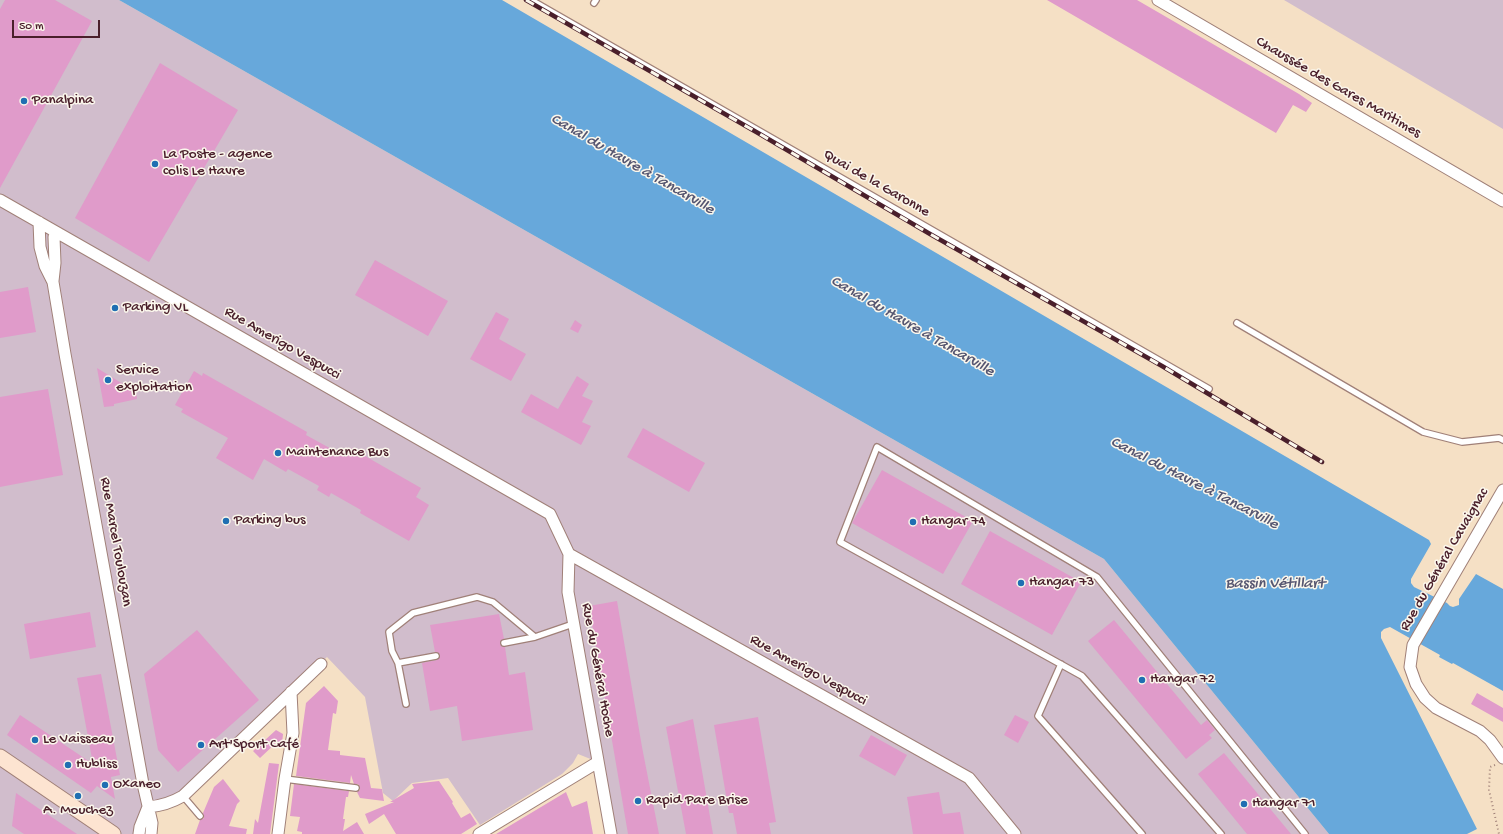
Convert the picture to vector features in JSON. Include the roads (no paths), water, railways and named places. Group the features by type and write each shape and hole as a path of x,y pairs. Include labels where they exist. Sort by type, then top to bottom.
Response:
{"main road":[{"path":"0,757 113,834"}],"street":[{"name":"Chaussée des Gares Maritimes","path":"1158,0 1503,201"},
{"name":"Rue Amerigo Vespucci","path":"0,200 550,514"},
{"name":"Rue Marcel Toulouzan","path":"39,222 40,248 45,266 53,282"},
{"name":"Rue Marcel Toulouzan","path":"58,233 54,237 55,263 53,282 152,823 151,834"},
{"name":"Rue du Général Cavaignac","path":"1500,761 1490,740 1480,731 1436,708 1425,698 1416,684 1410,667 1413,645 1503,490"},
{"name":"Rue du Général Hoche","path":"550,514 569,554 568,592 611,834"},
{"name":"Rue Amerigo Vespucci","path":"569,554 969,778 1015,834"},
{"path":"139,834 140,827 148,807 161,806 182,796 321,664"},
{"path":"278,834 293,733 291,692"},
{"path":"479,834 598,762"}],"lane":[{"name":"Quai de la Garonne","path":"531,0 1209,389"},
{"path":"1237,323 1423,432 1462,442 1499,438 1503,440"},
{"path":"1221,834 1082,676 840,542 876,447 1097,577 1305,834"},
{"path":"406,704 398,662 392,651 389,632 413,613 477,597 493,602 535,637"},
{"path":"504,643 535,637 573,624"},
{"path":"398,662 436,656"},
{"path":"1061,664 1038,716 1142,834"},
{"path":"285,779 356,788"},
{"path":"182,796 200,816"}],"water":[{"name":"Bassin Vétillart","path":"119,0 502,0 1429,540 1431,544 1411,579 1411,583 1414,587 1453,607 1459,605 1459,599 1476,574 1503,589 1503,691 1453,663 1452,664 1439,657 1440,655 1390,627 1381,632 1381,638 1477,829 1467,834 1329,834 1104,559"}],"railway":[{"path":"526,0 930,234 1162,366 1322,462"}],"place":[{"name":"Panalpina","path":"24,101"},
{"name":"La Poste - agence colis Le Havre","path":"155,164"},
{"name":"Parking VL","path":"115,308"},
{"name":"Service exploitation","path":"108,380"},
{"name":"Maintenance Bus","path":"278,453"},
{"name":"Parking bus","path":"226,521"},
{"name":"Hangar 74","path":"913,522"},
{"name":"Hangar 73","path":"1021,583"},
{"name":"Hangar 72","path":"1142,680"},
{"name":"Le Vaisseau","path":"35,740"},
{"name":"Art'Sport Café","path":"201,745"},
{"name":"Hubliss","path":"68,765"},
{"name":"Oxaneo","path":"105,785"},
{"name":"A. Mouchez","path":"78,796"},
{"name":"Rapid Pare Brise","path":"638,801"},
{"name":"Hangar 71","path":"1244,804"}],"water label":[{"name":"Canal du Havre à Tancarville","path":"632,165"},
{"name":"Canal du Havre à Tancarville","path":"912,327"},
{"name":"Canal du Havre à Tancarville","path":"1194,484"}]}
